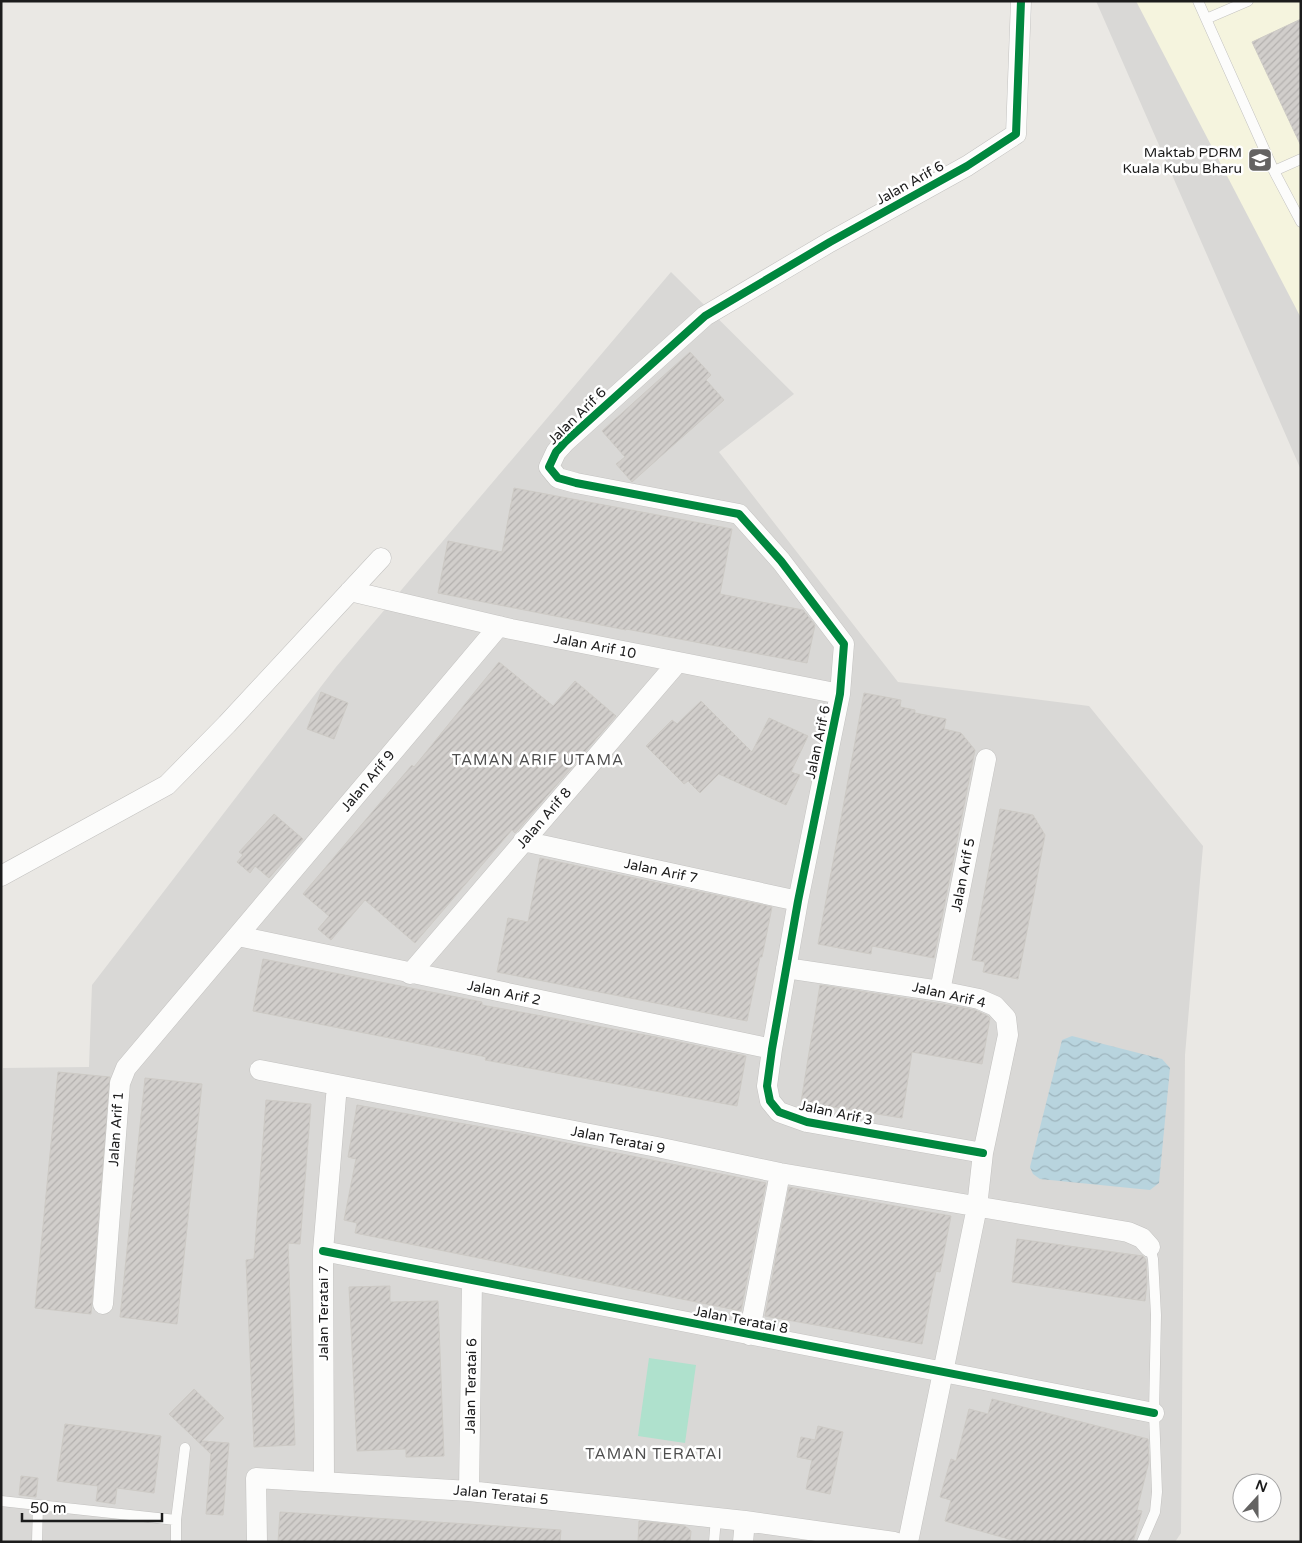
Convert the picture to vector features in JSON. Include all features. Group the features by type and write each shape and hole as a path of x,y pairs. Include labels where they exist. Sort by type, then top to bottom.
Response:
{"street":[{"name":"Jalan Arif 6","path":"798,901 840,694 844,644 781,561 738,514 576,483 558,478 549,467 556,452 565,442 705,316 830,242 966,166 1016,134 1022,1"},
{"path":"1,876 168,785 380,558"},
{"name":"Jalan Arif 10","path":"350,591 499,626 840,694"},
{"name":"Jalan Arif 9","path":"238,936 499,626"},
{"name":"Jalan Arif 8","path":"410,974 678,662"},
{"name":"Jalan Arif 5","path":"940,991 986,759"},
{"name":"Jalan Arif 7","path":"524,841 798,901"},
{"name":"Jalan Arif 3","path":"798,901 772,1049 767,1086 770,1101 779,1112 807,1122 983,1153"},
{"name":"Jalan Arif 2","path":"238,936 410,974 772,1049"},
{"name":"Jalan Arif 1","path":"103,1304 120,1083 126,1068 238,936"},
{"name":"Jalan Arif 4","path":"786,968 940,991 979,999 995,1006 1006,1018 1008,1035 983,1153 977,1207 908,1542"},
{"name":"Jalan Teratai 9","path":"260,1070 657,1147 780,1173 1128,1232 1142,1238 1150,1247"},
{"name":"Jalan Teratai 7","path":"324,1482 323,1251 337,1085"},
{"path":"749,1335 780,1173"},
{"name":"Jalan Teratai 8","path":"323,1251 1154,1413"},
{"name":"Jalan Teratai 6","path":"469,1491 472,1281"},
{"name":"Jalan Teratai 5","path":"257,1542 256,1478 469,1491 745,1521 894,1542"},
{"path":"744,1542 745,1521"}],"lane":[{"path":"1198,1 1274,171 1301,222"},
{"path":"1206,19 1248,1"},
{"path":"1274,171 1301,159"},
{"path":"1142,1542 1154,1512 1157,1492 1154,1413 1156,1315 1153,1259 1150,1247"},
{"path":"176,1542 176,1520 185,1448"},
{"path":"1,1501 176,1520"},
{"path":"37,1542 38,1505"},
{"path":"714,1542 716,1518"}],"shaded area":[{"path":"1096,1 1301,1 1301,470"},
{"name":"Maktab PDRM Kuala Kubu Bharu","path":"1136,1 1301,1 1301,318"},
{"path":"671,272 794,394 719,452 898,682 1089,706 1203,846 1185,1055 1181,1533 1175,1542 1,1542 1,1127 3,1068 89,1067 92,985 336,667"}],"green space":[{"path":"649,1358 696,1365 685,1443 638,1436"}],"water":[{"path":"1072,1036 1162,1059 1170,1068 1159,1183 1150,1190 1040,1179 1033,1174 1030,1167 1062,1040"}],"building":[{"path":"1301,19 1301,146 1252,42"},
{"path":"690,352 711,375 706,380 724,400 632,482 616,464 625,457 602,431"},
{"path":"514,488 732,529 720,594 803,610 815,625 807,663 438,593 448,541 502,552"},
{"path":"499,662 553,706 575,681 616,716 517,831 515,833 512,830 415,943 365,900 331,940 318,929 329,916 303,894 412,765 414,767"},
{"path":"321,692 348,703 334,739 307,729"},
{"path":"864,693 901,700 900,707 915,710 915,713 946,719 944,729 961,733 975,750 934,958 872,946 871,954 818,944"},
{"path":"701,701 752,752 769,718 808,736 791,772 800,775 786,805 719,774 700,793 688,781 684,784 646,746 672,720 677,724"},
{"path":"1000,809 1033,815 1045,835 1018,979 983,972 985,962 972,960"},
{"path":"274,814 303,839 269,878 255,866 250,873 237,862 243,855 239,852"},
{"path":"540,858 772,907 747,1021 497,972 508,918 528,922"},
{"path":"263,959 482,1002 482,1005 656,1037 746,1056 737,1106 485,1060 486,1057 253,1011"},
{"path":"820,985 943,1004 975,1010 988,1016 990,1018 982,1064 912,1052 902,1118 801,1102"},
{"path":"58,1072 110,1077 91,1314 35,1308"},
{"path":"145,1078 202,1084 177,1324 120,1317"},
{"path":"266,1100 311,1104 300,1244 288,1243 295,1445 254,1447 246,1260 254,1259"},
{"path":"357,1105 527,1135 766,1183 741,1311 355,1233 357,1223 344,1220 356,1159 348,1157"},
{"path":"789,1187 951,1216 940,1272 936,1271 922,1344 765,1316"},
{"path":"1017,1239 1143,1256 1146,1260 1147,1282 1145,1301 1012,1282"},
{"path":"390,1286 390,1302 438,1301 444,1456 406,1457 406,1449 357,1451 349,1287"},
{"path":"194,1389 224,1418 202,1441 229,1443 223,1515 206,1514 211,1454 169,1414"},
{"path":"992,1399 1148,1439 1149,1461 1137,1510 1142,1511 1133,1542 1019,1542 945,1521 951,1500 940,1497 951,1459 956,1461 969,1409 988,1414"},
{"path":"65,1424 161,1436 154,1493 117,1488 115,1504 96,1501 98,1486 57,1481"},
{"path":"818,1426 843,1432 830,1494 806,1489 812,1460 797,1457 801,1437 815,1440"},
{"path":"21,1476 38,1478 36,1497 19,1495"},
{"path":"280,1512 561,1530 560,1542 278,1542"},
{"path":"639,1521 685,1526 691,1531 690,1542 638,1542"}],"cycle path":[{"path":"983,1153 807,1122 779,1112 770,1101 767,1086 772,1049 798,901 840,694 844,644 781,561 739,514 576,483 558,478 549,467 556,452 565,442 705,316 830,242 967,166 1016,134 1021,1"},
{"path":"323,1251 1154,1413"}],"place":[{"name":"Maktab PDRM Kuala Kubu Bharu","path":"1260,160"}],"district":[{"name":"TAMAN ARIF UTAMA","path":"538,760"},
{"name":"TAMAN TERATAI","path":"654,1454"}]}
